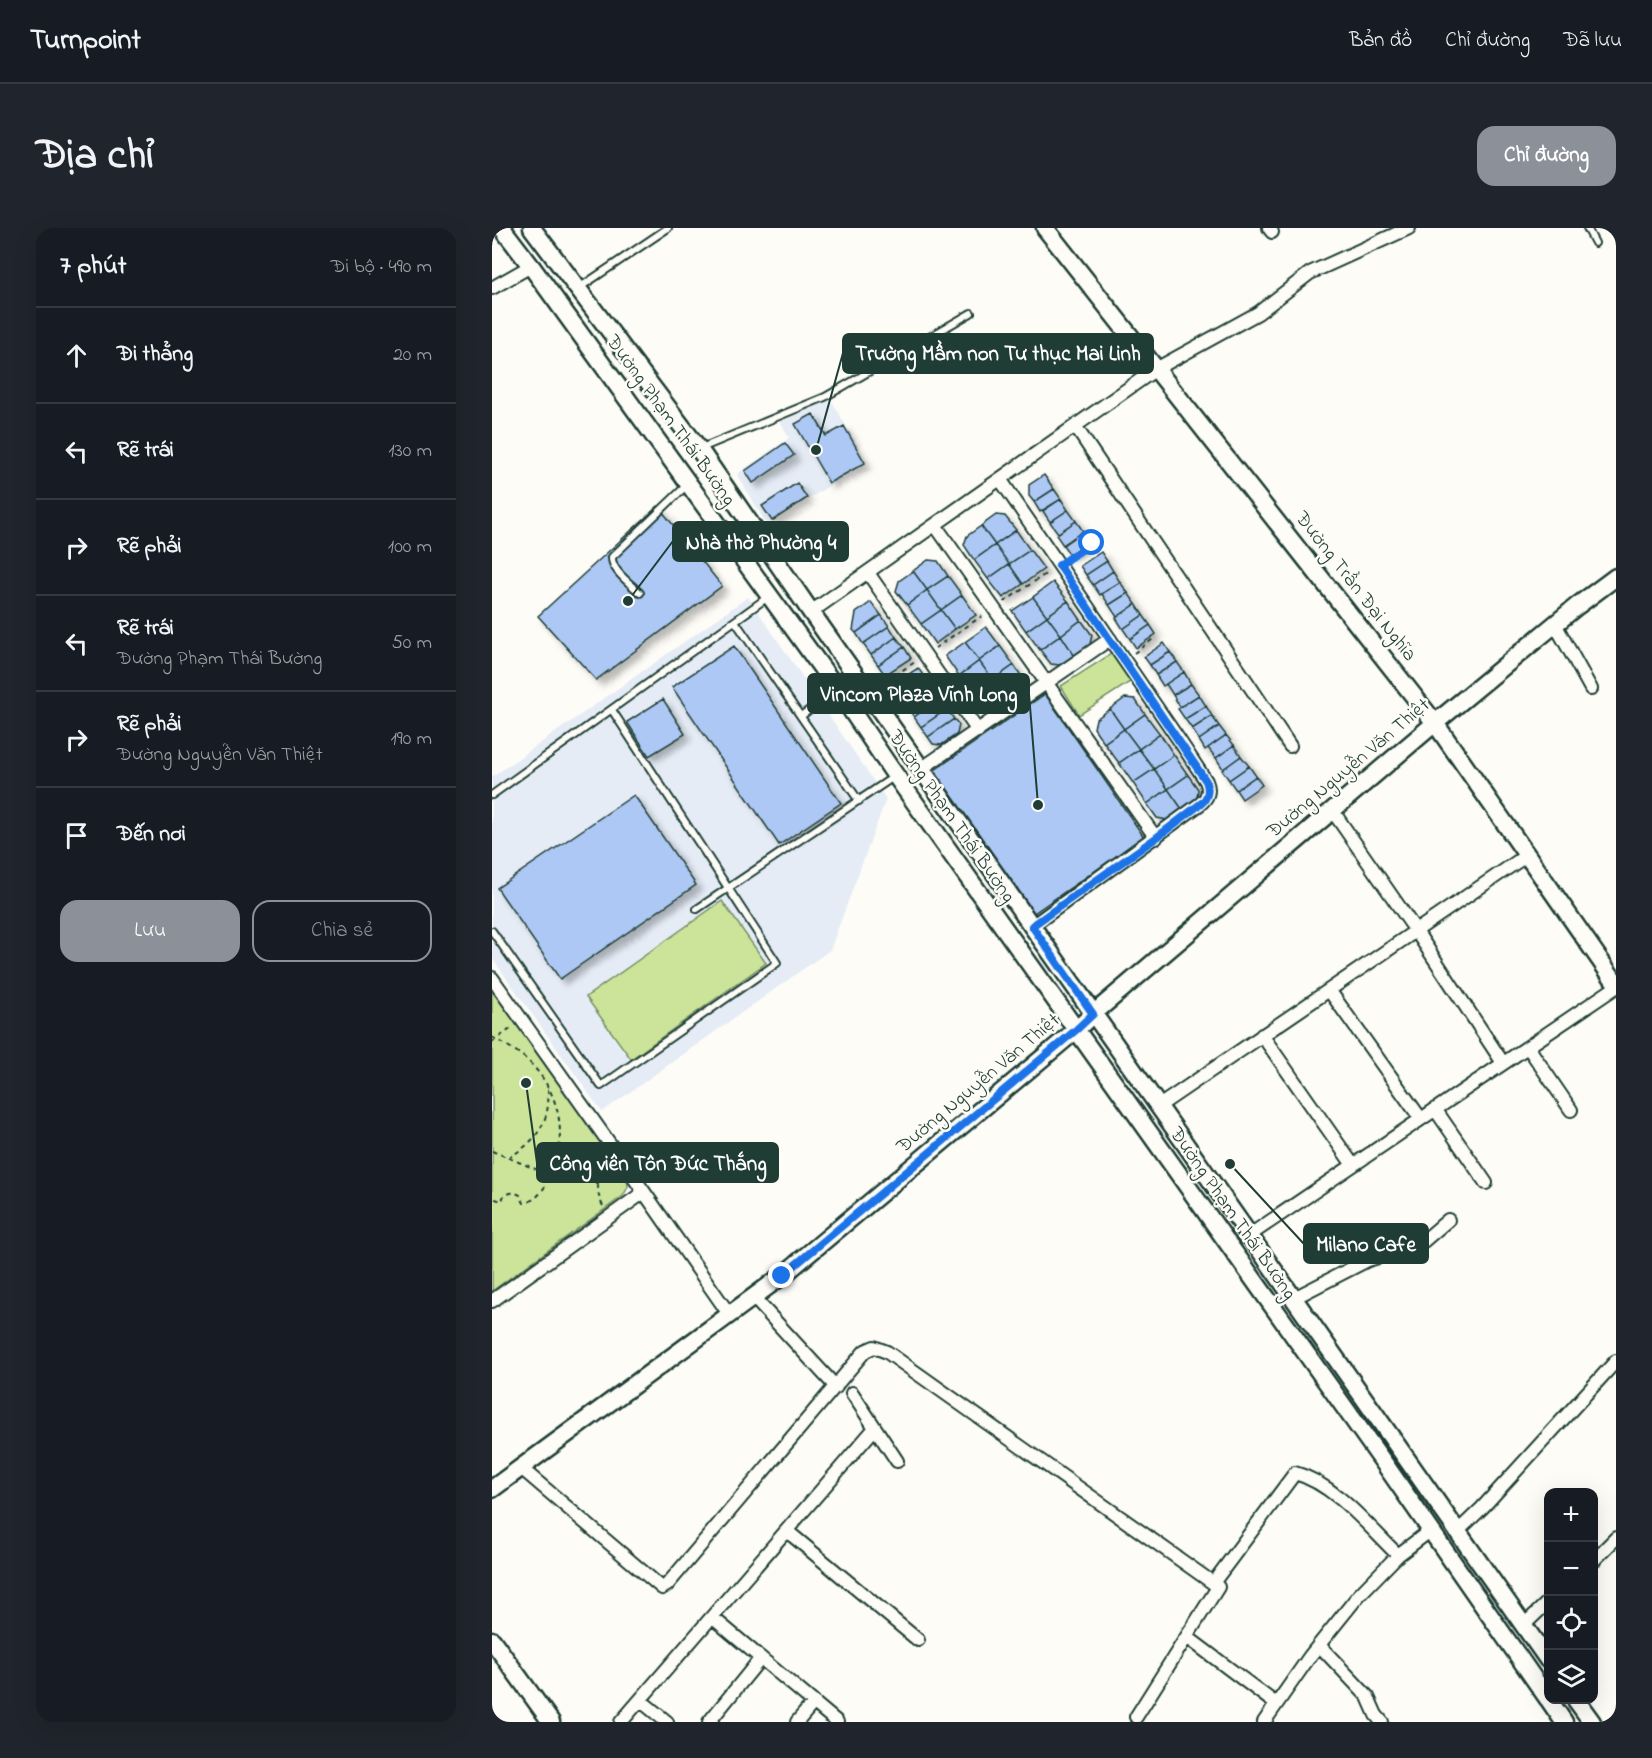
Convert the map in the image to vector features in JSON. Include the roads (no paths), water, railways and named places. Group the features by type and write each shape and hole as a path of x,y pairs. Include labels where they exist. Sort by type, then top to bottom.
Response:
{"main road":[{"name":"Đường Phạm Thái Bường","path":"502,228 837,689 896,776 1555,1708"},
{"name":"Đường Trần Đại Nghĩa","path":"1045,228 1435,723 1616,985"},
{"name":"Đường Phạm Thái Bường","path":"535,229 699,449 810,612 1544,1654"},
{"path":"531,266 551,252"},
{"name":"Đường Nguyễn Văn Thiệt","path":"492,1489 791,1269 1076,1030 1435,723 1616,577"},
{"path":"837,689 855,675"},
{"path":"1230,1247 1250,1235"},
{"path":"492,1641 551,1722"},
{"path":"1580,1704 1592,1722"}],"street":[{"path":"810,612 1156,369 1258,313 1310,273 1409,228"},
{"path":"492,288 531,266"},
{"path":"1075,426 1290,746"},
{"path":"1000,479 1207,784 1207,795 1203,802 1032,926"},
{"path":"935,525 1156,838"},
{"path":"868,573 978,730"},
{"path":"1555,624 1592,689"},
{"path":"921,769 1110,639"},
{"path":"1332,810 1416,931 1503,1063"},
{"path":"1159,1106 1527,855"},
{"path":"492,978 729,1314"},
{"path":"1250,1235 1616,985"},
{"path":"1329,990 1421,1119"},
{"path":"1262,1035 1353,1165"},
{"path":"1528,1047 1571,1110"},
{"path":"1435,1110 1486,1183"},
{"path":"492,1301 645,1192"},
{"path":"1294,1298 1368,1260 1419,1245 1448,1220"},
{"path":"753,1297 836,1387"},
{"path":"521,1468 662,1588 667,1585 866,1351 874,1347 887,1352 1218,1587 1136,1717"},
{"path":"1458,1532 1616,1361"},
{"path":"852,1394 897,1461"},
{"path":"621,1722 875,1428"},
{"path":"1213,1583 1295,1473 1309,1477 1335,1494 1398,1555"},
{"path":"1264,1722 1319,1645 1359,1595 1398,1555 1431,1530"},
{"path":"787,1531 918,1640"},
{"path":"1598,1555 1616,1538"},
{"path":"1524,1625 1544,1606"},
{"path":"712,1617 837,1722"},
{"path":"1187,1637 1276,1704"},
{"path":"1319,1645 1368,1697 1376,1715 1382,1722"},
{"path":"709,1722 761,1658"},
{"path":"640,1700 667,1722"},
{"path":"797,1722 814,1702"}],"lane":[{"path":"579,288 668,228"},
{"path":"1587,228 1595,243"},
{"path":"699,449 825,397 971,314"},
{"path":"640,592 614,567 611,562 612,556 689,483"},
{"path":"492,795 770,595"},
{"path":"735,621 859,801"},
{"path":"801,716 837,689"},
{"path":"492,931 601,1086 777,963 612,710"},
{"path":"697,909 896,776"},
{"path":"1417,1231 1419,1245"}],"place":[{"name":"Trường Mầm non Tư thục Mai Linh","path":"816,450"},
{"name":"Nhà thờ Phường 4","path":"628,601"},
{"name":"Vincom Plaza Vĩnh Long","path":"1038,805"},
{"name":"Công viên Tôn Đức Thắng","path":"526,1083"},
{"name":"Milano Cafe","path":"1230,1164"}]}
